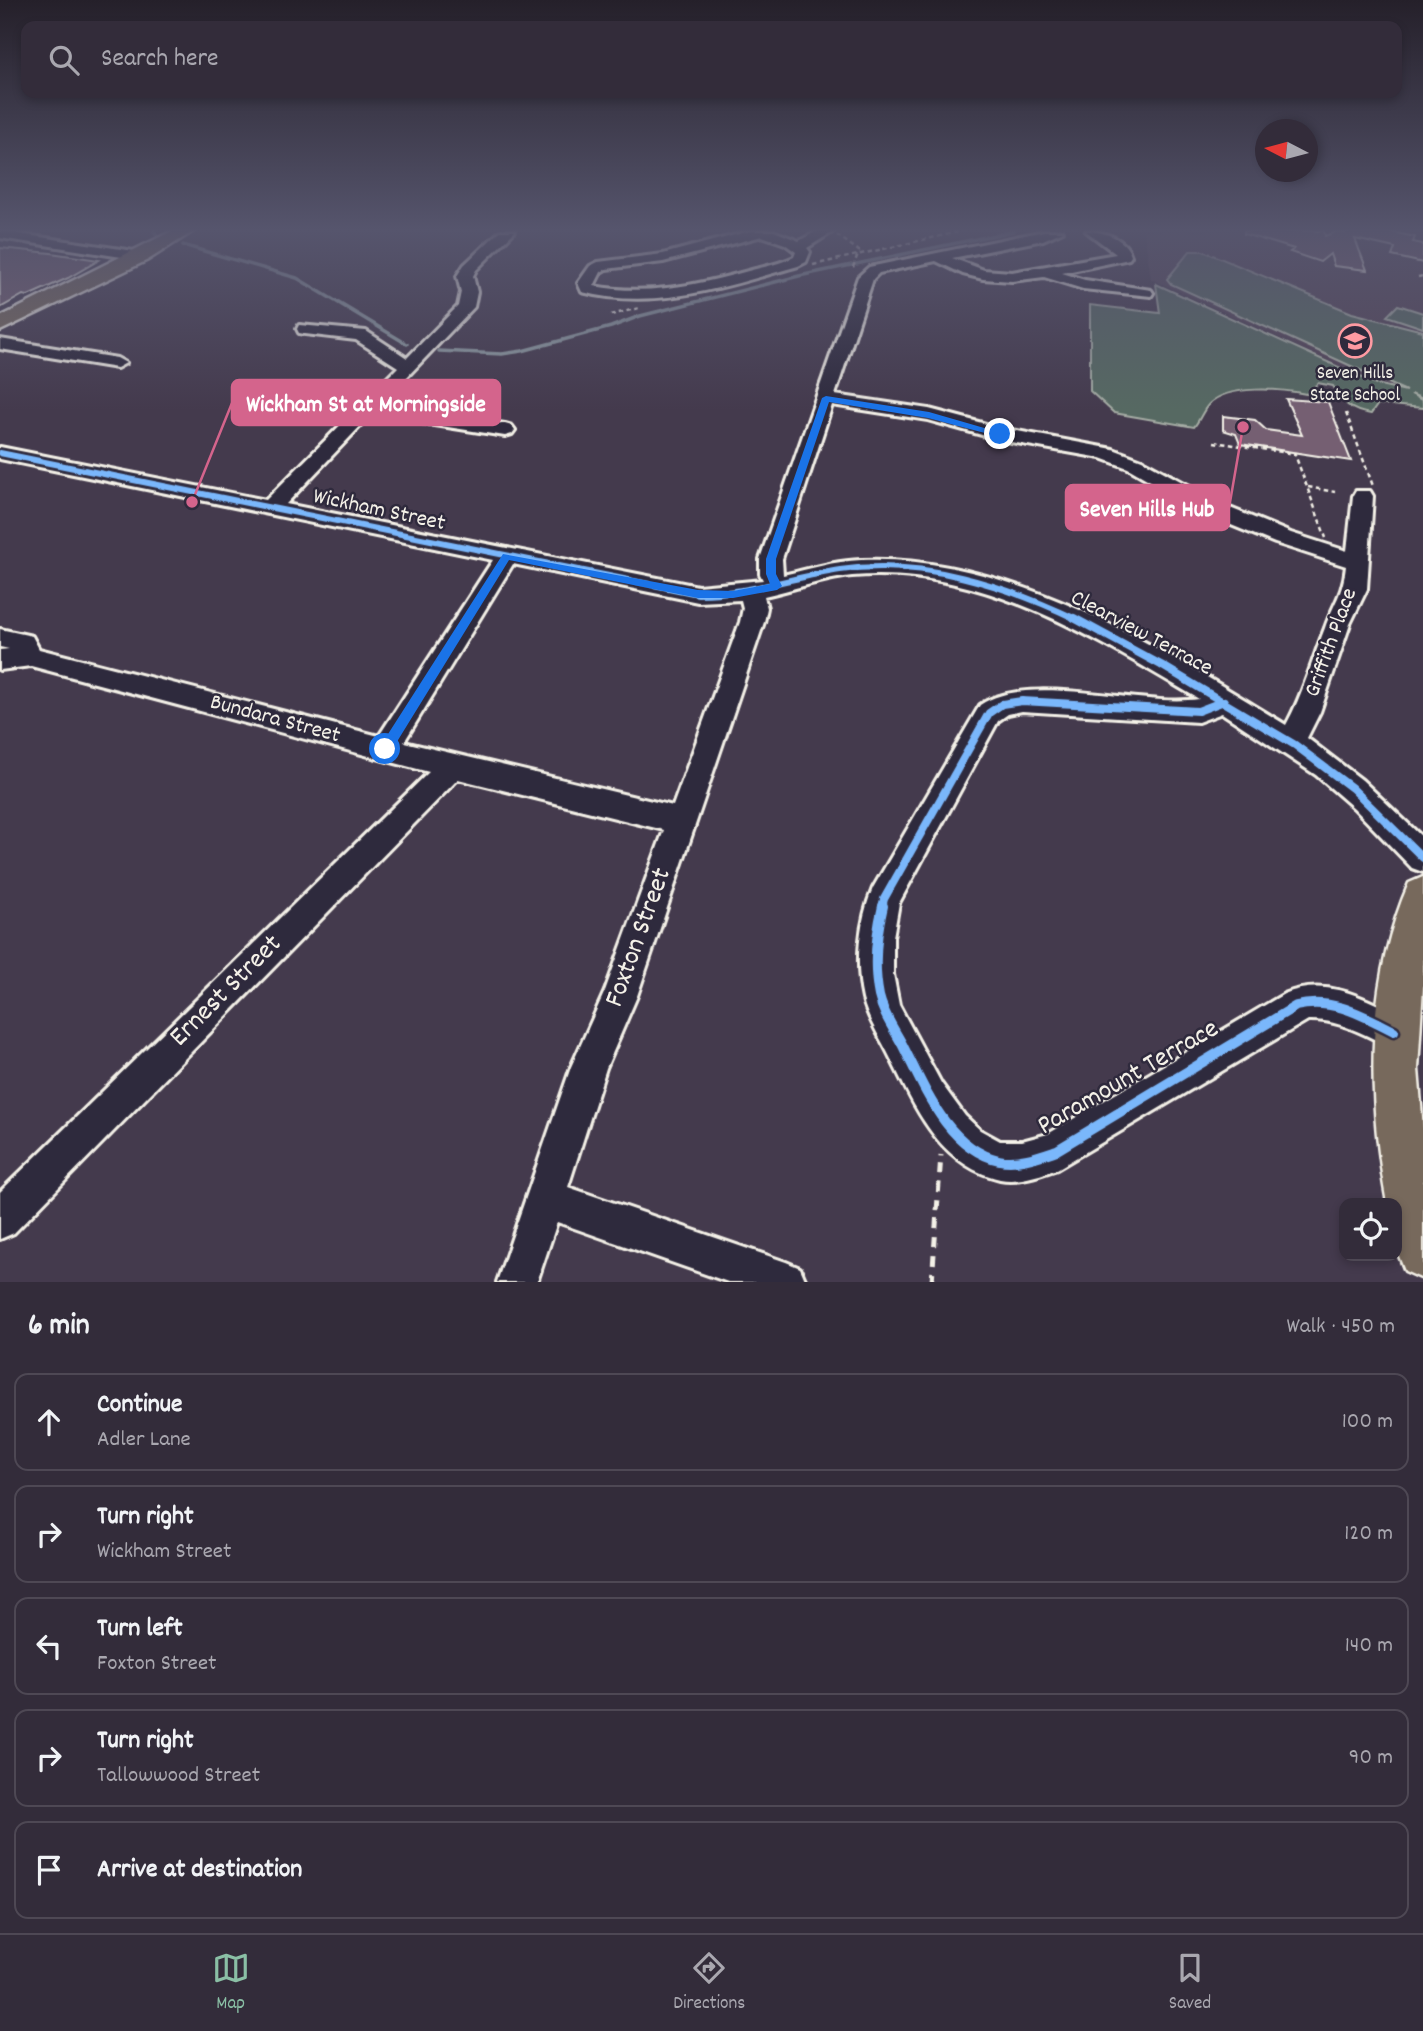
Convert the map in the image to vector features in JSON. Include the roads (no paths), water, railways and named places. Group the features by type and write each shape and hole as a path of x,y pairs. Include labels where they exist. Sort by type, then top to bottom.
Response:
{"main road":[{"path":"0,325 70,291"},
{"path":"1423,896 1400,990 1394,1031 1393,1081 1396,1125 1423,1253"}],"street":[{"path":"270,509 466,307 470,299 467,291"},
{"path":"592,291 660,295 683,291"},
{"name":"Foxton Street","path":"517,1282 589,1067 620,996 683,822 755,608 771,574 771,559 860,291"},
{"path":"1130,291 1145,293"},
{"path":"305,329 360,335 412,362"},
{"path":"0,344 117,363"},
{"path":"826,398 929,415 1000,434 1106,453 1135,464 1222,513 1283,538 1358,562"},
{"path":"367,409 505,430"},
{"name":"Wickham Street","path":"0,453 698,594 764,589"},
{"name":"Griffith Place","path":"1290,744 1307,712 1338,624 1355,589 1369,492"},
{"path":"385,749 507,556"},
{"name":"Clearview Terrace","path":"764,589 830,572 872,568 920,570 970,580 1027,597 1139,652 1224,701 1325,766 1354,790 1423,858"},
{"name":"Bundara Street","path":"1,656 31,656 385,749 683,822"},
{"name":"Paramount Terrace","path":"1224,701 1198,710 1022,701 1002,704 989,713 884,899 876,934 875,971 881,1003 932,1102 946,1122 972,1146 999,1160 1026,1160 1058,1150 1308,1001 1330,1003 1394,1031"},
{"name":"Ernest Street","path":"0,1219 453,766"},
{"path":"547,1199 786,1282"}],"waterway":[{"path":"318,291 407,344"},
{"path":"439,351 502,354 522,351 611,327 640,316 740,291"}],"place":[{"name":"Seven Hills State School","path":"1355,341"},
{"name":"Seven Hills Hub","path":"1243,427"},
{"name":"Wickham St at Morningside","path":"192,502"}]}
